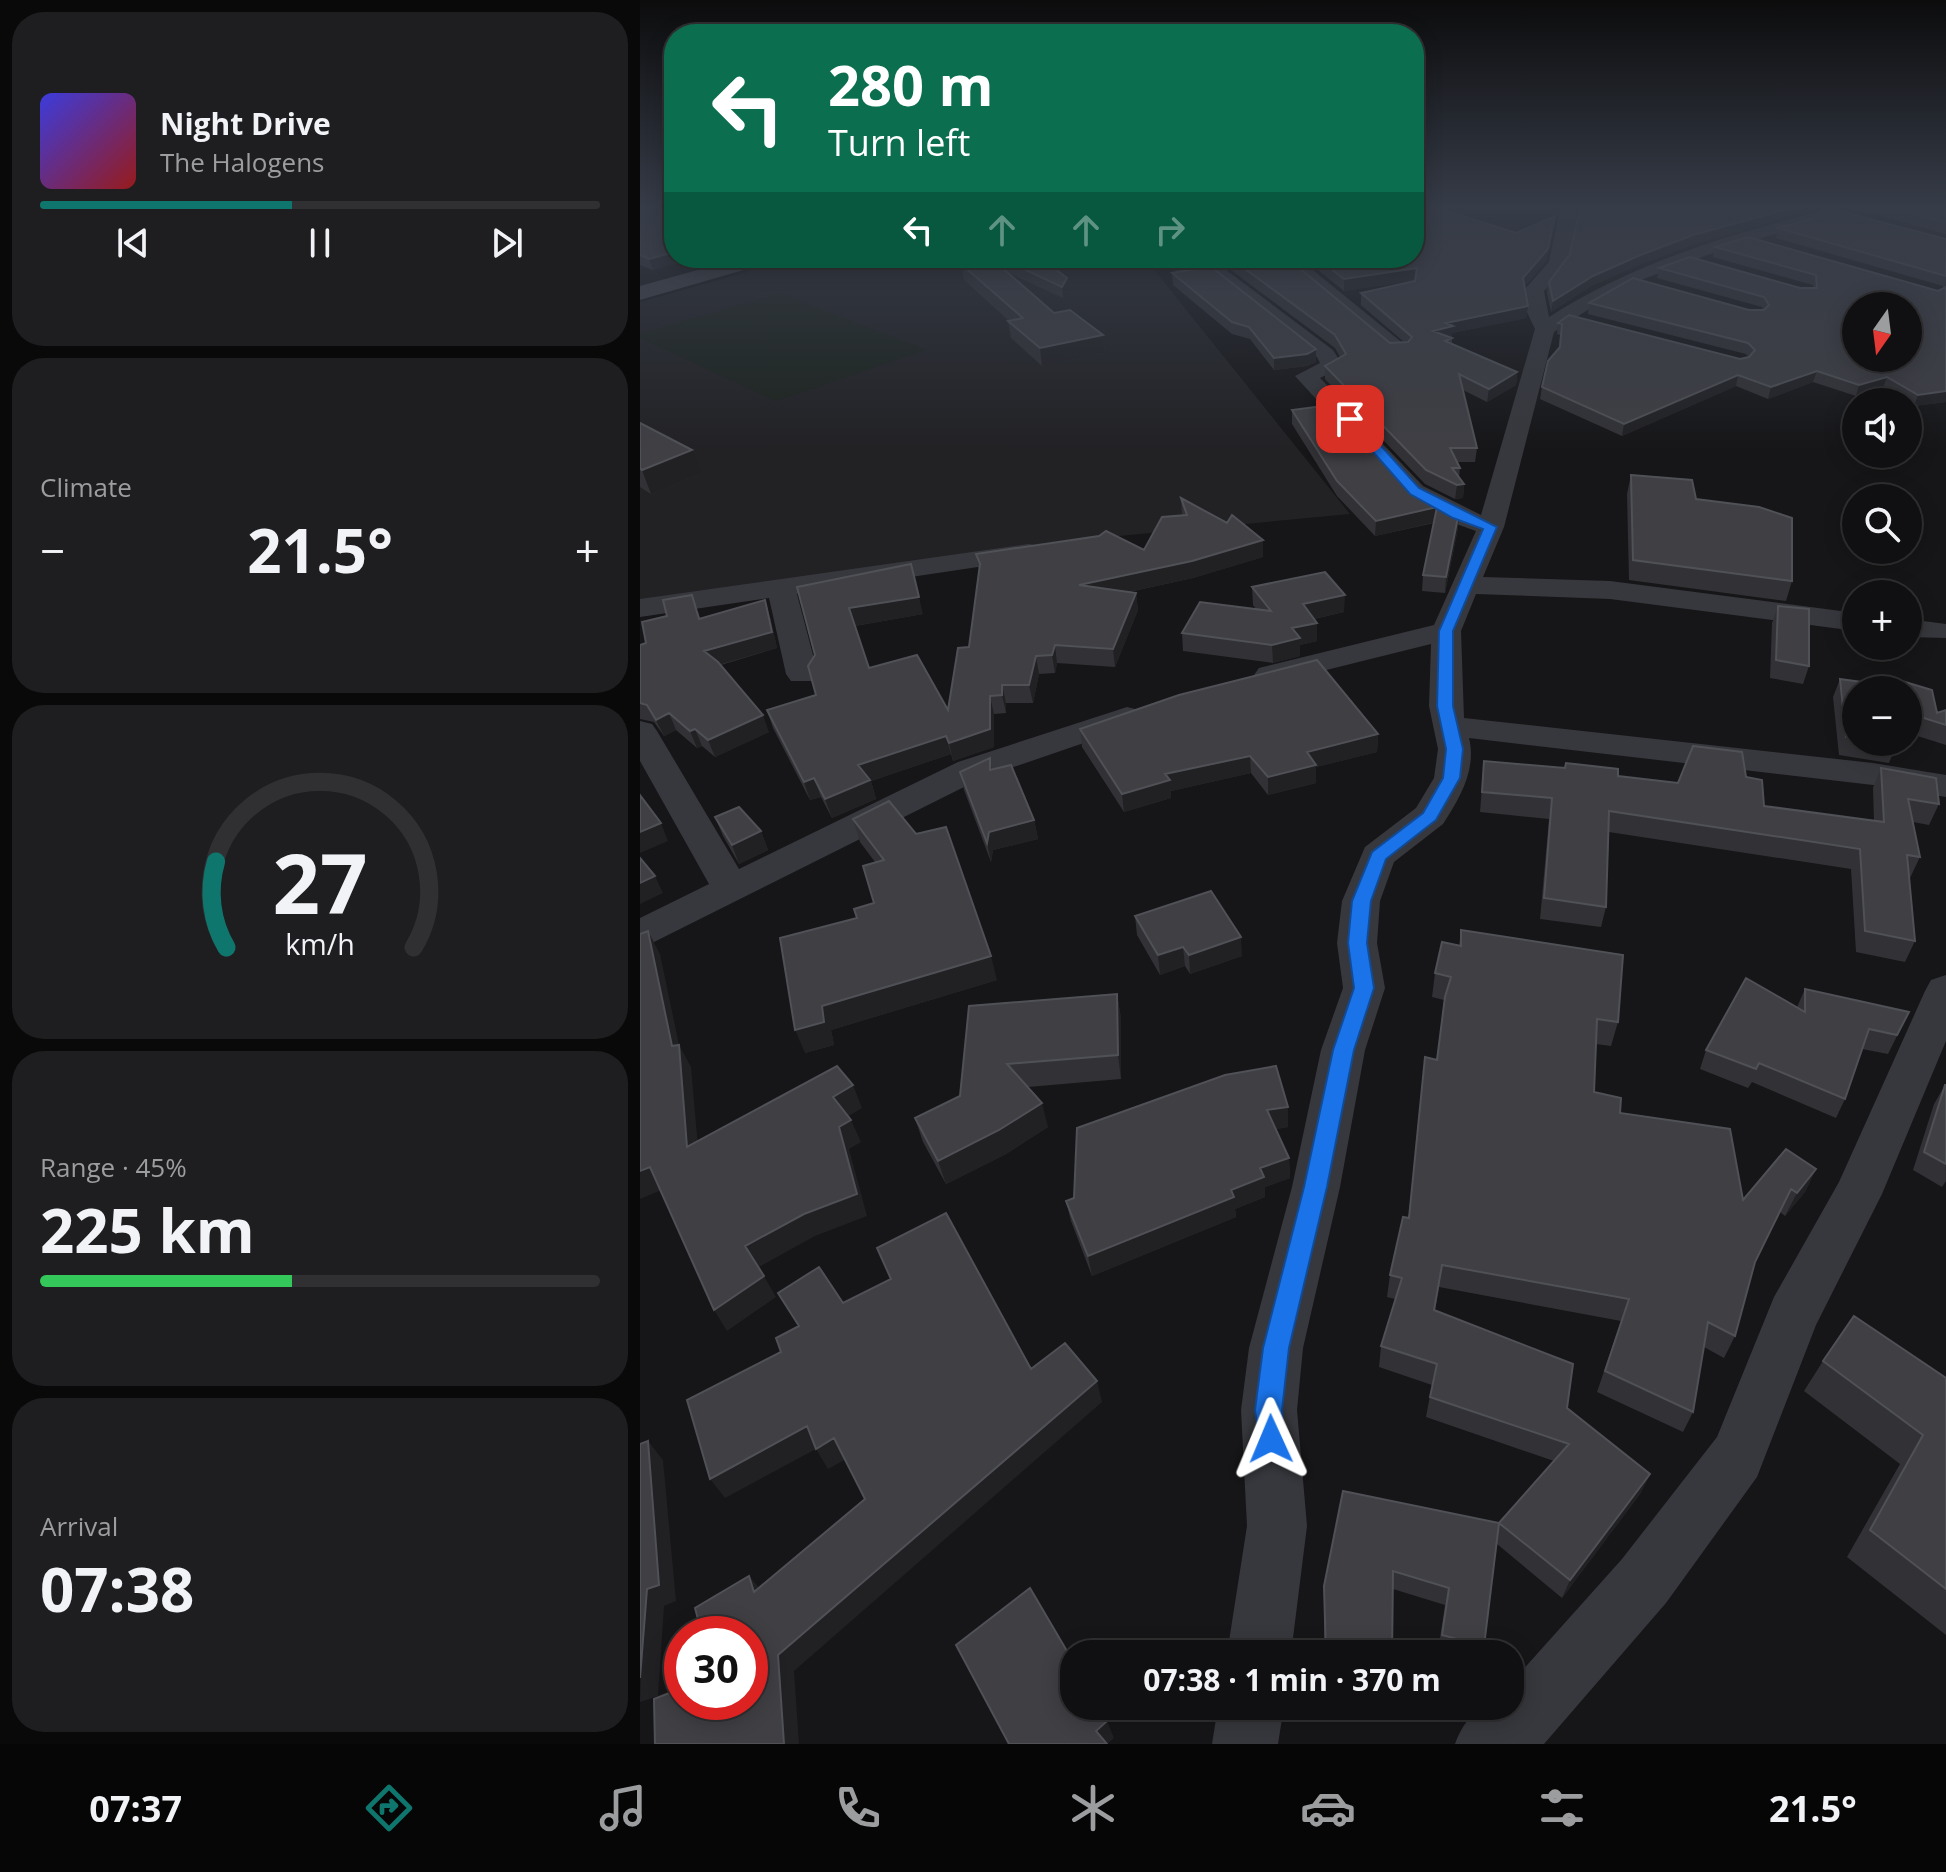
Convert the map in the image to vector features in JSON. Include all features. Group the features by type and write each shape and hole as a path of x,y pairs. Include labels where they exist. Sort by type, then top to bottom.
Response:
{"main road":[{"path":"640,293 660,287"}],"street":[{"path":"1237,287 1326,354 1332,366 1306,376 1414,491 1457,515 1491,527"},
{"path":"1323,287 1398,349"},
{"path":"1536,287 1536,310 1553,323 1589,323"},
{"path":"1261,1640 1277,1526 1269,1410 1276,1348 1316,1187 1343,1050 1364,988 1357,943 1361,901 1378,856 1430,816 1451,778 1455,749 1445,706 1446,631 1491,527 1553,323 1615,287"},
{"path":"1339,301 1366,295"},
{"path":"640,608 1061,548"},
{"path":"1467,585 1610,590 1842,620"},
{"path":"773,588 782,592 802,674"},
{"path":"1922,629 1938,631"},
{"path":"1241,683 1446,631"},
{"path":"640,935 970,770 1154,708"},
{"path":"1449,726 1873,774 1946,786"},
{"path":"640,731 732,890"},
{"path":"1488,1744 1519,1723 1644,1581 1737,1457 1793,1315 1858,1194 1946,991"},
{"path":"1245,1744 1249,1720"}],"shaded area":[{"path":"692,287 1168,287 1350,514 1119,536 640,600 640,302"},
{"path":"780,293 926,350 776,401 640,338 640,334"}],"building":[{"path":"988,287 1025,287 1054,313 1070,310 1103,335 1040,348 1008,321 1023,318"},
{"path":"1190,287 1237,287 1316,349 1307,354 1274,358 1249,327 1232,322"},
{"path":"1270,287 1323,287 1390,343 1408,342 1412,337 1361,293 1386,287 1525,287 1528,306 1446,323 1453,326 1433,331 1452,338 1445,341 1517,372 1489,389 1459,374 1477,448 1450,448 1460,468 1452,468 1464,484 1457,485 1426,470 1325,366 1346,354 1335,335"},
{"path":"1550,287 1575,287 1553,301"},
{"path":"1616,287 1667,287 1749,310 1764,310 1769,305 1764,297 1729,287 1925,287 1938,291 1946,287 1946,391 1922,394 1922,388 1906,388 1887,377 1859,385 1817,371 1771,387 1738,375 1624,424 1542,387 1548,361 1560,347 1562,324 1558,323 1569,315 1740,359 1749,357 1755,350 1748,343 1589,303"},
{"path":"1331,405 1404,483 1459,512 1446,577 1423,575 1437,507 1376,521 1337,481 1292,410"},
{"path":"640,423 692,450 642,470"},
{"path":"1631,475 1692,480 1696,499 1759,507 1792,518 1792,581 1633,560"},
{"path":"1181,498 1227,523 1232,515 1263,540 1192,561 1079,585 1136,593 1113,649 1055,645 1052,655 1036,656 1029,685 1002,685 1002,695 990,696 990,729 949,743 946,736 858,765 870,780 825,799 814,778 804,782 767,710 816,695 808,666 815,655 797,587 911,564 919,597 849,608 869,668 917,655 948,710 958,648 969,647 980,564 976,554 1099,536 1106,531 1144,550 1162,517 1187,515"},
{"path":"1325,572 1345,595 1303,604 1317,623 1292,628 1300,638 1272,645 1182,633 1200,602 1271,611 1252,587"},
{"path":"692,595 699,619 765,600 772,632 704,651 718,662 763,715 708,740 695,729 690,731 669,713 656,720 647,705 640,703 640,645 646,643 642,622 667,616 663,600"},
{"path":"1778,606 1809,609 1809,666 1776,660"},
{"path":"1317,660 1378,734 1307,752 1316,765 1268,777 1250,756 1165,774 1170,780 1122,794 1080,729 1179,695"},
{"path":"1922,687 1932,690 1937,713 1946,710 1946,725 1922,717"},
{"path":"1693,746 1742,752 1746,777 1762,780 1764,806 1884,822 1881,768 1936,778 1939,804 1908,799 1920,857 1907,855 1915,941 1865,931 1860,849 1609,811 1606,907 1544,898 1552,798 1482,792 1484,761 1565,768 1566,763 1618,769 1618,776 1678,783"},
{"path":"990,758 990,770 1011,765 1034,820 989,832 987,843 960,772"},
{"path":"640,795 661,823 640,832"},
{"path":"889,801 916,834 946,827 991,956 822,1006 824,1022 795,1030 780,938 857,918 854,909 874,903 863,866 884,860 853,819"},
{"path":"739,807 761,831 732,845 715,817"},
{"path":"640,858 655,876 640,883"},
{"path":"1211,891 1241,937 1189,955 1183,947 1158,955 1135,916"},
{"path":"1461,930 1623,955 1618,1022 1597,1019 1594,1092 1621,1098 1620,1113 1730,1129 1743,1200 1786,1149 1816,1169 1797,1193 1791,1189 1755,1262 1735,1336 1708,1322 1693,1412 1605,1371 1629,1299 1442,1265 1434,1310 1573,1364 1567,1408 1650,1474 1570,1580 1499,1523 1569,1444 1430,1397 1437,1364 1381,1346 1402,1278 1390,1275 1403,1217 1409,1218 1425,1057 1437,1060 1445,997 1451,977 1435,973 1442,942 1461,946"},
{"path":"648,931 672,1046 679,1045 687,1147 837,1066 853,1085 833,1097 851,1120 839,1127 857,1194 804,1214 745,1246 764,1276 714,1310 650,1167 640,1171 640,934"},
{"path":"1746,978 1805,1012 1805,989 1909,1012 1897,1035 1869,1029 1845,1099 1759,1063 1756,1069 1706,1050"},
{"path":"1117,994 1118,1055 1007,1064 1042,1103 999,1130 938,1161 915,1118 960,1096 969,1006"},
{"path":"1276,1066 1288,1107 1267,1110 1289,1158 1260,1168 1264,1177 1231,1190 1234,1197 1088,1256 1066,1201 1074,1198 1077,1128 1225,1075"},
{"path":"1946,1085 1946,1164 1924,1152"},
{"path":"946,1213 1031,1369 1065,1343 1097,1381 778,1655 784,1744 655,1744 654,1699 664,1695 664,1720 768,1720 768,1616 697,1616 695,1608 749,1576 754,1592 865,1499 834,1438 816,1449 807,1426 710,1479 687,1400 781,1352 776,1338 799,1326 778,1293 819,1267 843,1303 891,1279 877,1248"},
{"path":"1854,1316 1946,1378 1946,1589 1870,1530 1923,1435 1823,1361"},
{"path":"648,1441 659,1585 647,1589 640,1678 640,1444"},
{"path":"1343,1491 1499,1523 1485,1640 1461,1640 1442,1635 1449,1588 1393,1571 1392,1640 1326,1640 1324,1586"},
{"path":"1030,1588 1061,1640 1060,1720 1106,1720 1096,1731 1107,1744 1009,1744 956,1645"}],"route":[{"path":"1271,1439 1269,1410 1276,1348 1316,1187 1343,1050 1364,988 1357,943 1361,901 1378,856 1430,816 1451,778 1455,749 1445,706 1446,631 1491,527 1457,515 1414,491 1350,419"}]}
